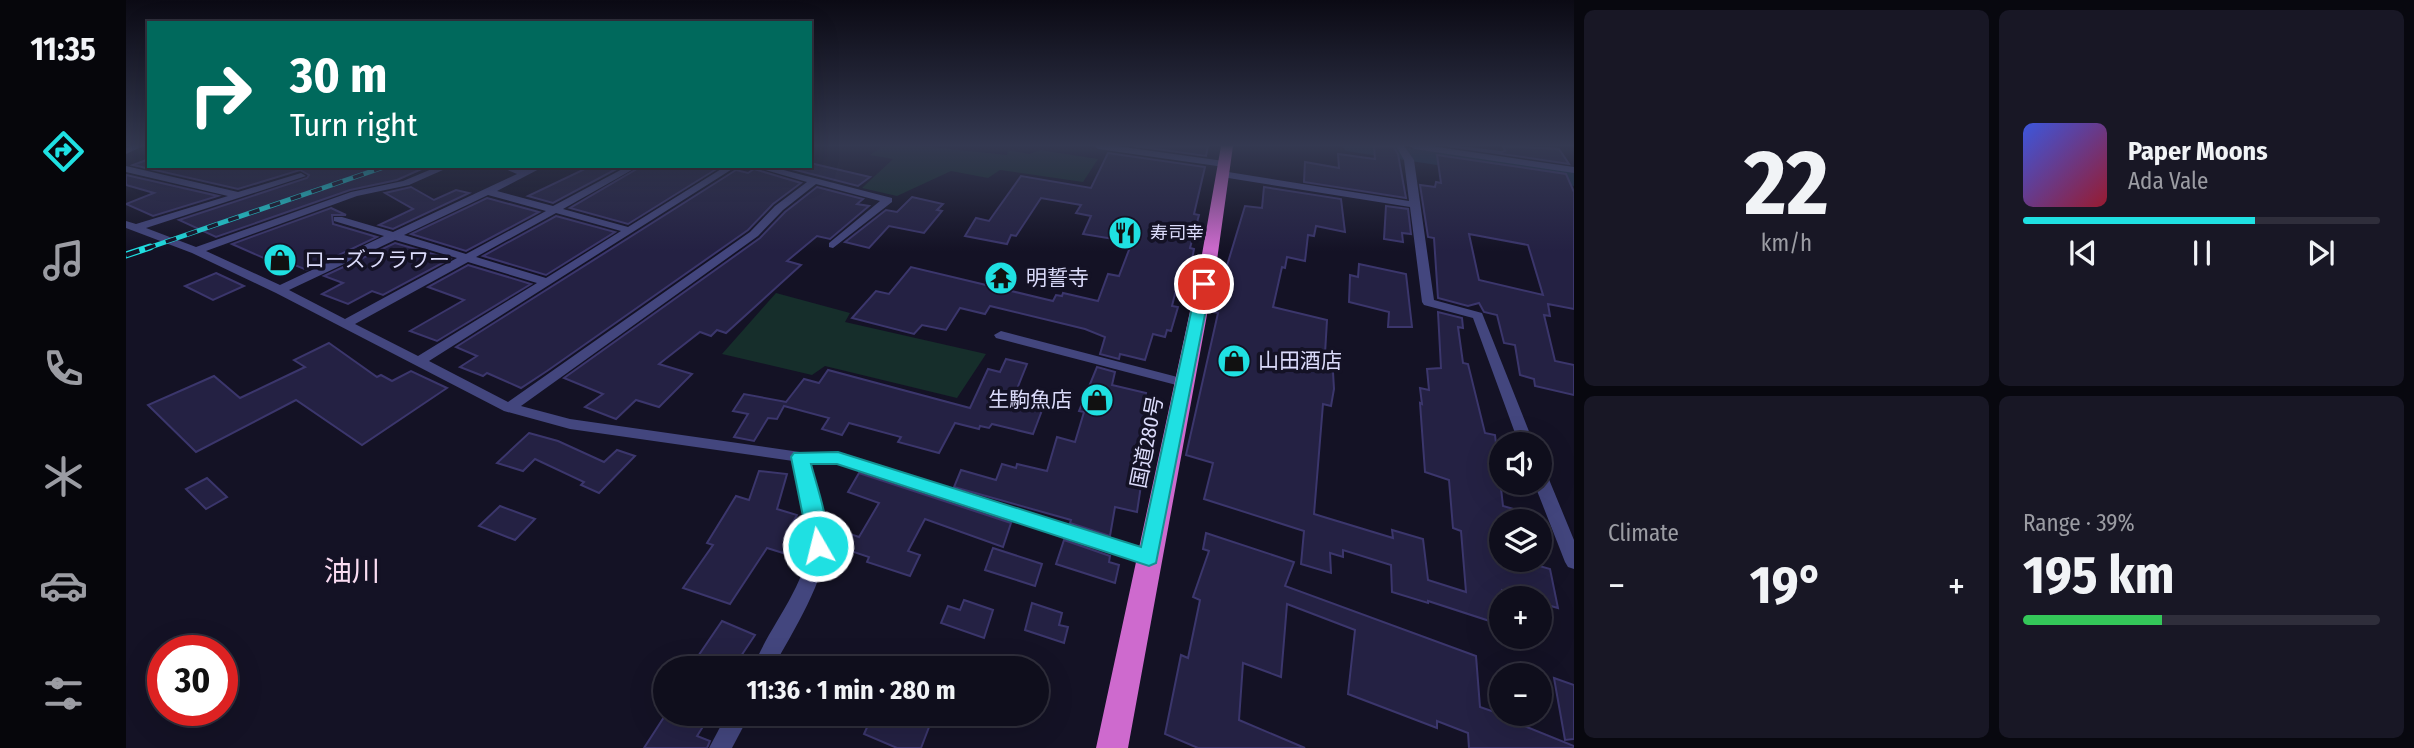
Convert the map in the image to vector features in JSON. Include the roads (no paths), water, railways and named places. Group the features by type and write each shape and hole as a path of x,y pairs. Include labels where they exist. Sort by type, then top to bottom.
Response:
{"highway":[{"name":"国道280号","path":"1112,748 1210,255 1221,181"}],"street":[{"path":"178,181 239,195"},
{"path":"132,225 285,181"},
{"path":"196,251 354,194 411,181"},
{"path":"280,290 508,181"},
{"path":"345,324 608,181"},
{"path":"418,362 709,181"},
{"path":"509,408 754,234 779,208 815,181"},
{"path":"819,181 888,200 833,245"},
{"path":"1311,181 1416,205"},
{"path":"1412,181 1428,302 1478,316 1522,432"},
{"path":"486,191 628,230"},
{"path":"338,219 548,282"},
{"path":"132,225 280,290 509,408 570,425 800,457 838,458 1149,558"},
{"path":"1001,335 1184,383"},
{"path":"769,656 799,596 818,546 818,532 800,457"},
{"path":"1547,495 1574,562"},
{"path":"720,748 732,726"}],"railway":[{"path":"145,249 344,181"},
{"path":"126,255 150,247"}],"place":[{"name":"寿司幸","path":"1125,233"},
{"name":"ローズフラワー","path":"280,260"},
{"name":"明誓寺","path":"1001,278"},
{"name":"山田酒店","path":"1234,361"},
{"name":"生駒魚店","path":"1097,400"}],"district":[{"name":"油川","path":"352,571"}]}
